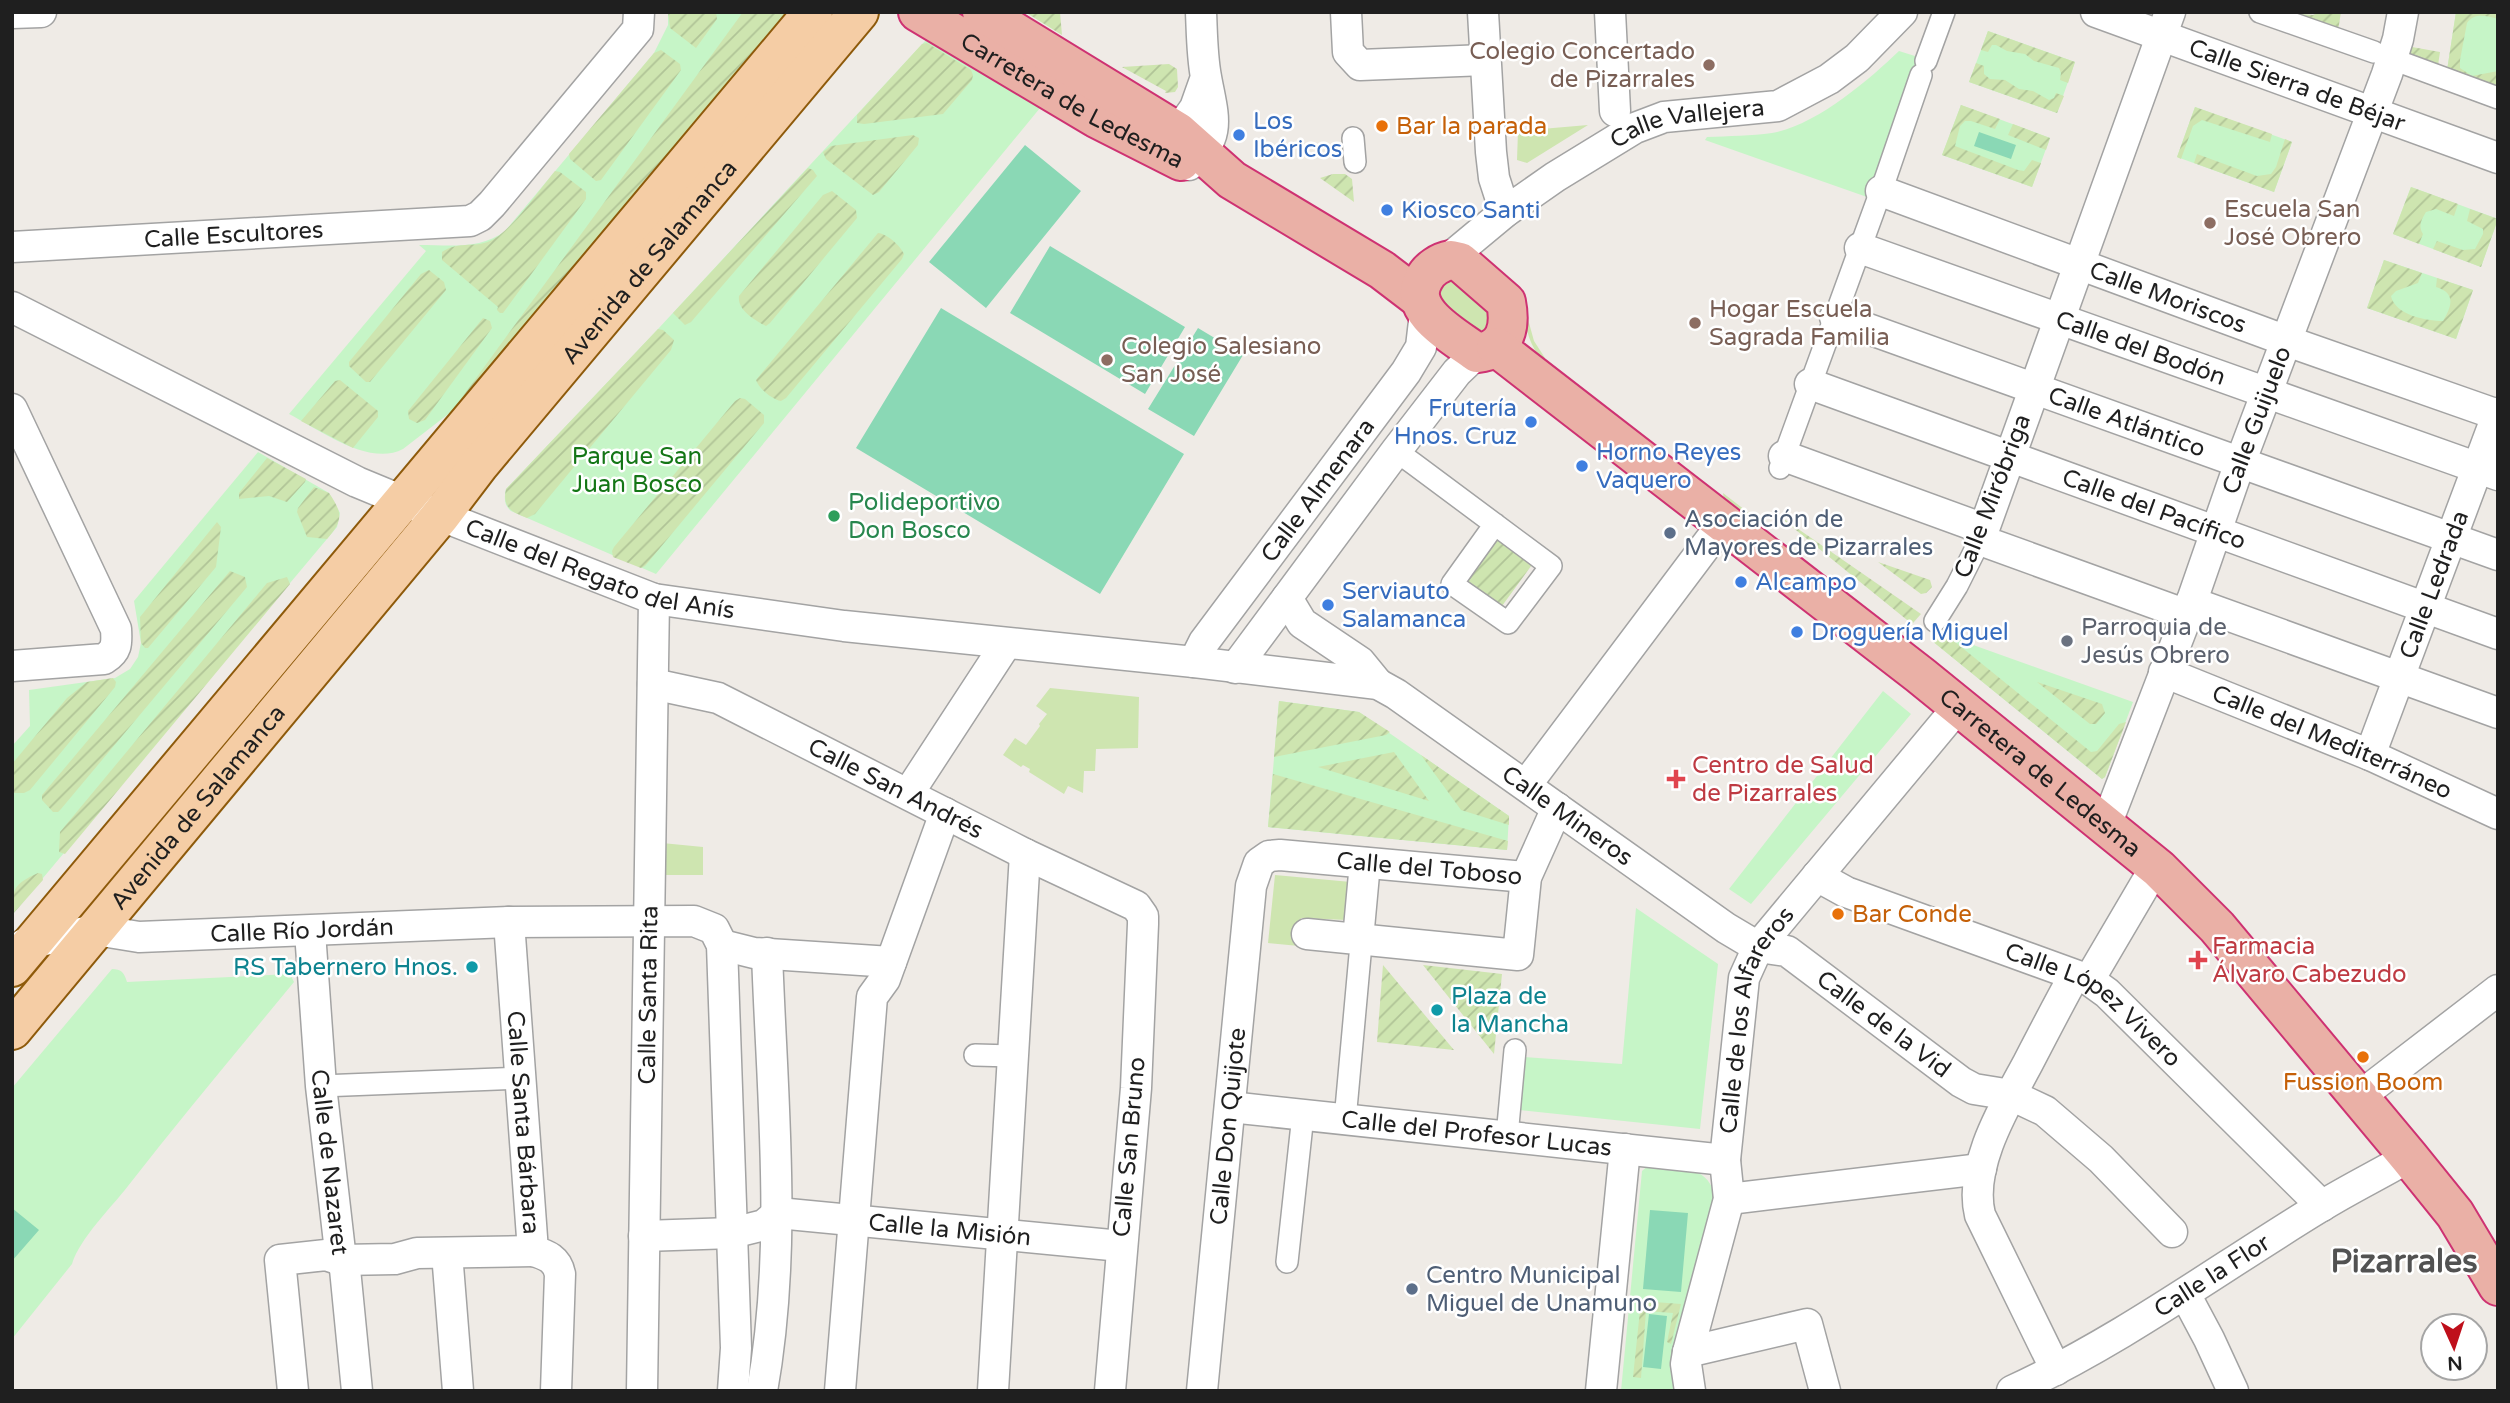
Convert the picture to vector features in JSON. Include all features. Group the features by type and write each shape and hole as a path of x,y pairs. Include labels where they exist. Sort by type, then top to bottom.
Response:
{"highway":[{"name":"Carretera de Ledesma","path":"918,12 1096,118 1190,151"},
{"name":"Carretera de Ledesma","path":"982,12 1232,180 1382,270 1442,276 1486,350 1723,523 2155,866 2217,927 2409,1157 2455,1214 2498,1286"},
{"path":"1442,276 1506,302 1509,324 1506,335 1486,350"}],"main road":[{"name":"Avenida de Salamanca","path":"12,1000 22,988 19,951 195,749 813,12"},
{"name":"Avenida de Salamanca","path":"12,1030 441,516 479,465 859,12"},
{"name":"Avenida de Salamanca","path":"441,516 463,455 516,388 527,355"},
{"name":"Avenida de Salamanca","path":"301,683 352,594 384,556 402,501"},
{"name":"Avenida de Salamanca","path":"96,930 87,900 164,808 195,749"}],"street":[{"path":"12,13 41,12"},
{"name":"Calle Escultores","path":"12,247 470,220 480,216 492,204 638,29 639,12"},
{"path":"1190,151 1213,135 1213,103 1206,77 1201,12"},
{"path":"1483,12 1494,178 1505,212"},
{"path":"1609,12 1615,111"},
{"name":"Calle Vallejera","path":"1442,276 1505,212 1555,177 1635,128 1664,117 1778,106 1829,79 1857,58 1902,12"},
{"path":"1944,12 1782,462 2189,609 2400,677 2498,713"},
{"name":"Calle Sierra de Béjar","path":"2096,12 2166,24 2372,113 2498,159"},
{"path":"2260,12 2374,52"},
{"name":"Calle Guijuelo","path":"2106,825 2189,609 2395,51 2403,12"},
{"path":"1346,14 1348,52 1360,65 1485,60"},
{"name":"Calle Miróbriga","path":"1935,621 1964,573 1982,535 2166,24"},
{"path":"2403,64 2498,98"},
{"path":"1353,138 1355,162"},
{"name":"Calle Moriscos","path":"1881,191 2287,341 2498,415"},
{"name":"Calle del Bodón","path":"1860,248 2488,472"},
{"name":"Calle Almenara","path":"1194,662 1204,642 1406,372 1421,347 1442,276"},
{"name":"Calle del Regato del Anís","path":"12,307 313,460 402,501 654,599 844,626 1235,667"},
{"name":"Calle Atlántico","path":"1835,317 2498,555"},
{"name":"Calle Almenara","path":"1235,667 1457,372 1486,350"},
{"name":"Calle del Pacífico","path":"1810,384 2498,634"},
{"path":"12,409 116,629 117,645 112,654 104,659 12,666"},
{"name":"Calle Ledrada","path":"2371,755 2452,538 2488,472 2498,415"},
{"name":"Calle Almenara","path":"1396,451 1495,524 1551,566 1508,623 1452,584 1495,524"},
{"path":"1526,785 1723,523"},
{"name":"Calle Mineros","path":"1287,598 1303,623 1360,662 1378,684 1526,785 1726,928 1758,947"},
{"name":"Calle Santa Rita","path":"642,1391 654,599"},
{"path":"908,794 1006,644"},
{"name":"Calle Mineros","path":"1235,667 1378,684"},
{"name":"Calle del Mediterráneo","path":"2164,671 2371,755 2498,814"},
{"name":"Calle San Andrés","path":"653,684 718,698 1025,854 1136,905"},
{"name":"Calle de los Alfareros","path":"1690,1391 1686,1364 1688,1352 1728,1199 1726,1160 1744,978 1758,947 1958,707"},
{"name":"Calle del Toboso","path":"1259,863 1269,856 1280,855 1526,877 1557,808"},
{"path":"839,1391 872,997 885,979 945,813"},
{"path":"993,1391 1025,854"},
{"name":"Calle Don Quijote","path":"1202,1391 1251,886 1259,863"},
{"path":"1345,1119 1365,863"},
{"path":"2056,1370 1980,1215 1976,1201 1981,1169 1996,1124 2011,1095 2081,978 2155,866"},
{"name":"Calle López Vivero","path":"1817,876 1846,892 2061,969 2107,993 2322,1206"},
{"path":"1307,934 1359,947 1518,955 1526,877"},
{"name":"Calle San Bruno","path":"1110,1391 1136,1088 1143,916 1136,905"},
{"name":"Calle Río Jordán","path":"96,930 139,937 509,922 694,921 718,937 747,951 891,962"},
{"name":"Calle Santa Bárbara","path":"509,922 533,1251 548,1255 559,1265 560,1274 556,1391"},
{"path":"19,951 96,930"},
{"name":"Calle de Nazaret","path":"310,932 321,1086 341,1260 345,1269 357,1391"},
{"path":"718,937 736,1348 733,1391"},
{"name":"Calle de la Vid","path":"1758,947 1787,951 1961,1082 1974,1089 2011,1095 2045,1111 2101,1159 2172,1232"},
{"path":"762,1391 772,1316 778,1213 766,953"},
{"path":"2359,1097 2498,990"},
{"path":"1507,1136 1516,1050"},
{"path":"975,1055 1013,1056"},
{"path":"321,1086 521,1078"},
{"name":"Calle del Profesor Lucas","path":"1230,1107 1726,1160"},
{"path":"1287,1262 1303,1115"},
{"path":"1601,1391 1625,1149"},
{"name":"Calle la Flor","path":"2012,1391 2056,1370 2185,1294 2322,1206 2409,1157"},
{"path":"1728,1199 1981,1169"},
{"path":"644,1236 732,1233 764,1224 778,1213"},
{"name":"Calle la Misión","path":"778,1213 1121,1245"},
{"path":"293,1391 280,1259 326,1255 341,1260 395,1259 417,1253 533,1251"},
{"path":"447,1252 458,1391"},
{"path":"2185,1294 2233,1391"},
{"path":"1688,1352 1807,1324 1825,1391"}],"green space":[{"path":"668,12 786,12 460,405 403,449 390,453 360,450 289,414 426,251 419,245 475,244 505,231 654,53 668,25"},
{"path":"668,12 716,12 717,19 696,48 670,28"},
{"path":"743,12 786,12 460,405 455,407"},
{"path":"1025,12 1060,12 1062,35"},
{"path":"2275,12 2313,15 2321,12 2341,12 2337,37"},
{"path":"2456,12 2498,12 2498,95 2446,77"},
{"path":"2456,12 2498,12 2498,19 2477,16 2467,23 2460,68 2472,76 2498,71 2498,95 2446,77"},
{"path":"1988,31 2075,62 2057,113 1969,82"},
{"path":"1988,31 2075,62 2068,83 2060,80 2059,68 2034,61 2025,54 2007,51 1996,45 1992,45 1988,52 1981,50"},
{"name":"Parque San Juan Bosco","path":"926,40 1040,108 656,574 511,511 505,502 506,489"},
{"path":"927,43 971,70 973,75 972,80 943,114 857,123 857,115 922,44"},
{"path":"2412,47 2440,52 2437,72 2408,62"},
{"path":"661,50 680,64 681,70 601,180 596,181 570,159 569,154 654,53"},
{"path":"1899,51 1918,57 1867,197 1705,140 1707,137 1772,133 1789,129 1823,112 1857,88"},
{"path":"1976,63 1984,66 1984,74 1990,79 2005,80 2019,89 2033,91 2049,100 2054,98 2056,93 2064,96 2057,113 1969,82"},
{"path":"1169,64 1177,69 1178,87 1175,92 1165,93 1166,91 1122,67"},
{"path":"1961,105 2050,138 2032,187 1942,155"},
{"path":"1961,105 2000,119 1995,129 1965,121 1960,126 1955,146 2018,170 2024,171 2032,160 2041,163 2032,187 1942,155"},
{"path":"2195,107 2292,142 2274,192 2177,157"},
{"path":"2195,107 2272,134 2270,142 2202,120 2193,126 2181,159 2177,157"},
{"path":"2013,124 2050,138 2046,150 2008,135"},
{"path":"1588,125 1527,163 1517,160 1518,131"},
{"path":"1979,132 2016,145 2011,159 1974,146"},
{"path":"913,135 919,138 918,145 879,192 873,195 826,159 823,152 831,146"},
{"path":"2285,139 2292,142 2274,192 2194,163 2197,154 2257,176 2271,174"},
{"path":"1025,145 1081,191 986,308 929,262"},
{"path":"808,168 817,176 691,322 685,325 673,313"},
{"path":"555,171 586,192 586,199 503,313 500,313 498,307 442,260 442,252 454,247 484,243 498,236 515,220"},
{"path":"1345,174 1352,179 1354,202 1320,178"},
{"path":"2411,187 2498,219 2481,267 2393,234"},
{"path":"2411,187 2458,204 2454,216 2436,209 2426,212 2421,223 2423,234 2419,244 2393,234"},
{"path":"832,191 856,210 857,218 766,326 744,310 739,296 823,195"},
{"path":"2470,209 2498,219 2481,267 2433,249 2437,241 2463,250 2475,249 2483,229 2467,221"},
{"path":"878,233 896,244 904,254 902,259 786,398 781,401 770,396 756,380"},
{"path":"1050,246 1185,327 1145,394 1010,313"},
{"path":"2384,260 2473,290 2456,339 2367,308"},
{"path":"2384,260 2422,273 2418,283 2396,291 2391,296 2398,308 2412,316 2443,321 2450,301 2447,293 2436,287 2437,278 2473,290 2456,339 2367,308"},
{"path":"429,270 444,282 446,290 370,382 366,382 349,366 349,362 421,274"},
{"path":"1451,278 1491,308 1488,327 1479,332 1469,331 1434,291"},
{"path":"1523,301 1534,341 1545,358 1543,361 1530,340"},
{"path":"941,308 1184,454 1100,594 856,448"},
{"path":"483,318 490,321 492,328 425,420 417,423 409,419 408,411"},
{"path":"1198,328 1243,355 1194,436 1148,409"},
{"path":"658,329 674,340 671,350 535,514 527,518 509,508 505,501 506,489"},
{"path":"340,380 378,411 378,417 353,448 301,421 335,381"},
{"path":"740,398 764,415 764,423 645,566 641,568 613,557 614,547"},
{"path":"258,452 329,493 340,513 337,527 12,915 12,746 30,726 29,690 115,678 130,669 138,657 141,643 134,601"},
{"path":"267,458 306,479 305,482 287,502 269,496 239,499 239,493"},
{"path":"314,487 329,493 339,511 339,521 327,539 307,537 297,512"},
{"path":"1723,493 1763,524 1757,532 1725,506"},
{"path":"1775,513 1921,614 1912,624"},
{"path":"217,522 221,527 216,567 148,648 145,648 141,643 140,617"},
{"path":"1498,536 1534,562 1502,606 1466,581"},
{"path":"1878,562 1930,580 1932,587 1921,594"},
{"path":"230,571 245,577 247,587 61,809 53,812 42,800 42,795"},
{"path":"287,577 290,584 65,854 59,852 60,832 267,583"},
{"path":"1939,629 1976,646 2133,702 2105,777 2102,779 1931,640"},
{"path":"1939,629 2091,752 2097,751 2119,724 2126,722 2105,777 2102,779 1931,640"},
{"path":"113,678 115,687 30,790 12,793 12,764 67,698 87,682"},
{"path":"2037,682 2102,704 2105,713 2096,724 2090,724"},
{"path":"1050,688 1139,697 1138,748 1096,749 1095,771 1084,771 1083,793 1068,786 1064,794 1029,772 1030,769 1023,765 1021,767 1003,755 1015,738 1026,745 1040,726 1047,714 1036,706"},
{"path":"1883,691 1911,714 1751,904 1729,889"},
{"path":"1279,701 1359,712 1509,816 1507,850 1268,827"},
{"path":"1279,701 1359,712 1390,732 1274,757"},
{"path":"1394,752 1429,801 1318,767"},
{"path":"1421,755 1509,816 1509,825 1461,810"},
{"path":"1273,774 1508,841 1507,850 1268,827"},
{"path":"662,843 703,847 703,875 662,875"},
{"path":"38,873 42,874 43,880 12,915 16,888 24,880"},
{"path":"1275,875 1351,882 1347,920 1301,918 1299,946 1268,943"},
{"path":"1636,908 1718,964 1700,1129 1520,1110 1524,1057 1622,1064"},
{"path":"1383,965 1454,1050 1377,1042"},
{"path":"1423,965 1502,974 1494,1054"},
{"path":"112,969 122,972 127,982 290,974 294,982 97,1224 82,1244 72,1264 12,1339 12,1088"},
{"path":"1649,1165 1679,1167 1697,1172 1705,1177 1715,1195 1681,1391 1621,1391 1642,1171"},
{"path":"12,1208 39,1230 12,1261"},
{"path":"1650,1210 1688,1213 1681,1292 1643,1289"},
{"path":"1641,1301 1681,1304 1671,1344 1667,1342 1673,1313 1646,1311 1641,1378 1633,1377"},
{"path":"1649,1314 1667,1316 1661,1369 1643,1367"}],"place":[{"name":"Colegio Concertado de Pizarrales","path":"1709,65"},
{"name":"Bar la parada","path":"1382,126"},
{"name":"Los Ibéricos","path":"1239,135"},
{"name":"Kiosco Santi","path":"1387,210"},
{"name":"Escuela San José Obrero","path":"2210,223"},
{"name":"Hogar Escuela Sagrada Familia","path":"1695,323"},
{"name":"Colegio Salesiano San José","path":"1107,360"},
{"name":"Frutería Hnos. Cruz","path":"1531,422"},
{"name":"Horno Reyes Vaquero","path":"1582,466"},
{"name":"Polideportivo Don Bosco","path":"834,516"},
{"name":"Asociación de Mayores de Pizarrales","path":"1670,533"},
{"name":"Alcampo","path":"1741,582"},
{"name":"Serviauto Salamanca","path":"1328,605"},
{"name":"Droguería Miguel","path":"1797,632"},
{"name":"Parroquia de Jesús Obrero","path":"2067,641"},
{"name":"Centro de Salud de Pizarrales","path":"1676,779"},
{"name":"Bar Conde","path":"1838,914"},
{"name":"Farmacia Álvaro Cabezudo","path":"2198,960"},
{"name":"RS Tabernero Hnos.","path":"472,967"},
{"name":"Plaza de la Mancha","path":"1437,1010"},
{"name":"Fussion Boom","path":"2363,1057"},
{"name":"Centro Municipal Miguel de Unamuno","path":"1412,1289"}],"district":[{"name":"Pizarrales","path":"2404,1261"}]}
